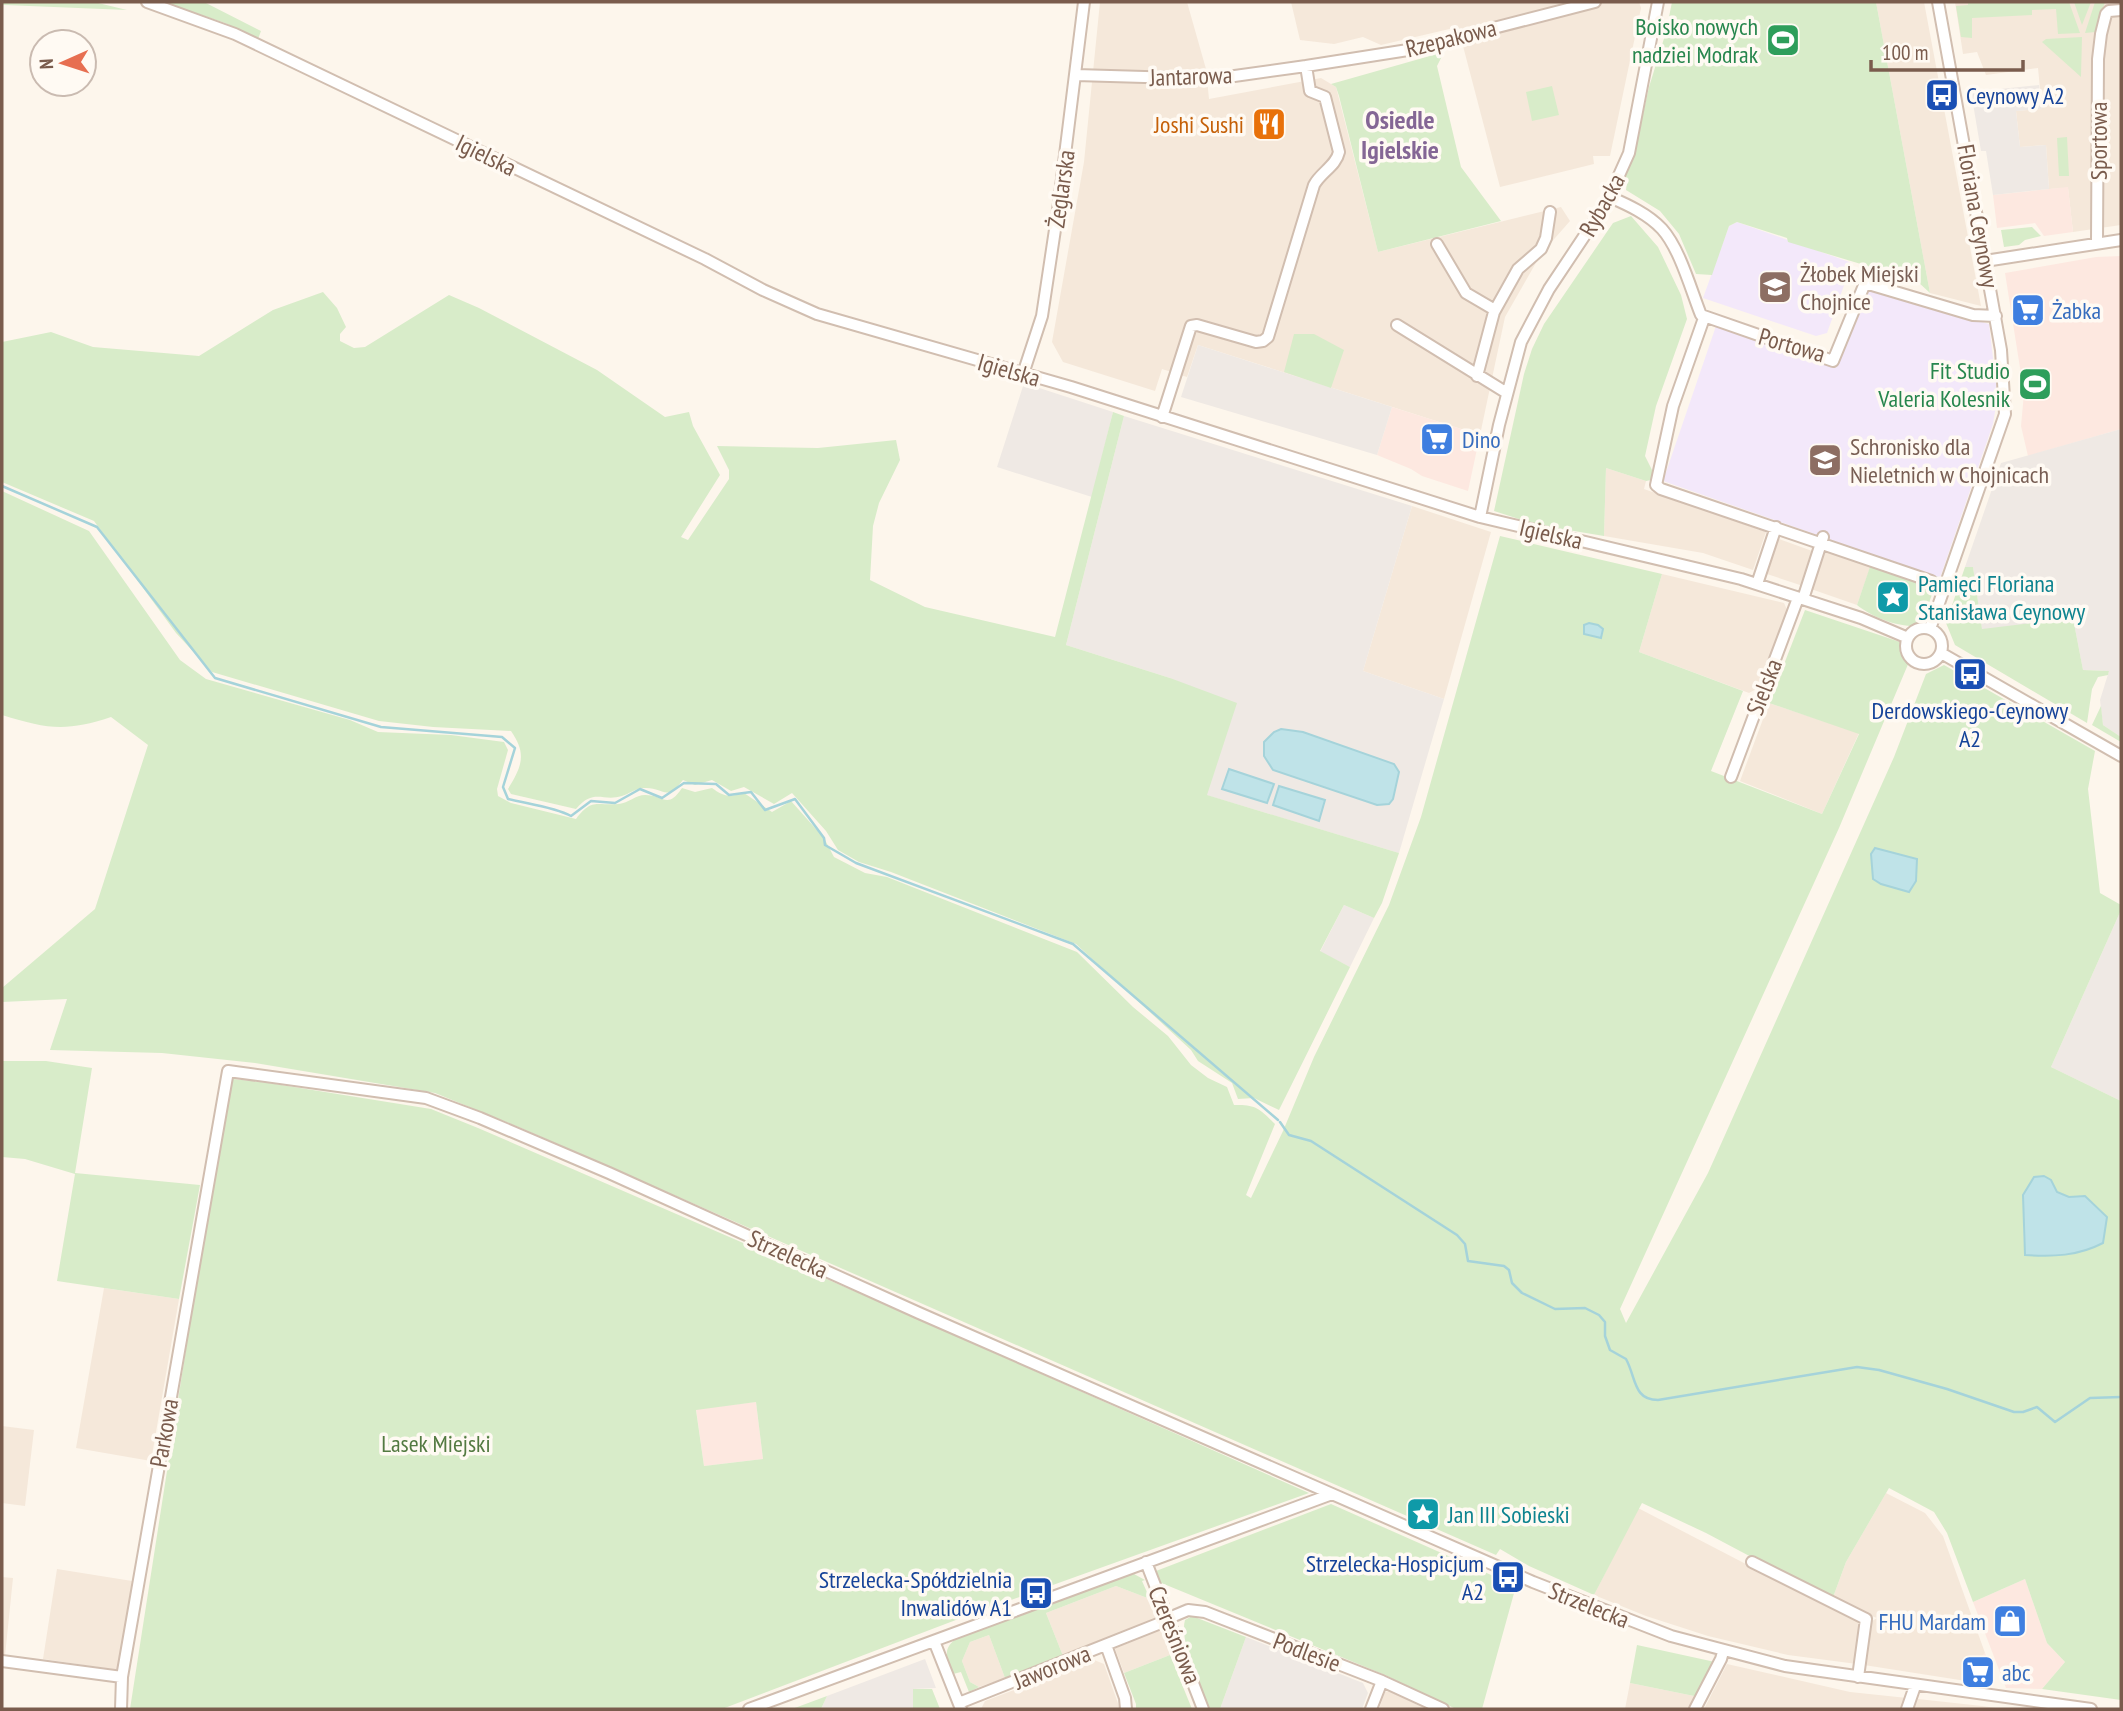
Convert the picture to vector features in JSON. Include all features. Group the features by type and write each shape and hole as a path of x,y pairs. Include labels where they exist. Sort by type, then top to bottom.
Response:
{"street":[{"name":"Igielska","path":"148,2 235,34 817,314 1023,374 1480,517 1757,584 1861,618 1908,638"},
{"name":"Żeglarska","path":"1023,374 1042,316 1084,2"},
{"name":"Rzepakowa","path":"1306,66 1408,50 1595,2"},
{"name":"Rybacka","path":"1480,517 1499,425 1521,342 1533,316 1610,197 1629,153 1658,2"},
{"name":"Floriana Ceynowy","path":"1930,629 2005,414 1996,316 1938,2"},
{"name":"Sportowa","path":"2097,242 2098,51 2104,17 2109,11 2121,10"},
{"name":"Jantarowa","path":"1076,75 1213,79 1306,66"},
{"path":"1162,417 1191,326 1197,325 1256,342 1268,337 1314,185 1320,175 1336,161 1339,152 1325,97 1310,91 1306,66"},
{"path":"1610,197 1633,207 1663,230 1704,318 1673,406 1656,485 1661,489 1776,527 1823,540 1931,581"},
{"path":"1477,376 1495,310 1518,269 1541,249 1546,239 1550,212"},
{"path":"1985,261 2121,240"},
{"path":"1437,244 1466,293 1495,310"},
{"name":"Portowa","path":"1704,318 1833,361 1865,283 1973,315 1996,316"},
{"path":"1397,326 1507,393"},
{"path":"1757,584 1776,527"},
{"path":"1801,599 1823,540"},
{"name":"Sielska","path":"1731,777 1801,599"},
{"path":"1930,629 1940,636 1943,648 1941,653 1929,664 1916,663 1906,649 1908,638 1915,630 1930,629"},
{"path":"1941,653 2121,756"},
{"name":"Strzelecka","path":"228,1070 426,1098 469,1114 609,1173 919,1313 1332,1494 1589,1605 1671,1636 1785,1666 2091,1709"},
{"name":"Parkowa","path":"121,1709 122,1677 228,1070"},
{"path":"749,1709 1332,1494"},
{"name":"Czereśniowa","path":"1146,1562 1170,1618 1203,1709"},
{"path":"1752,1562 1866,1619 1858,1678"},
{"name":"Podlesie","path":"1170,1618 1188,1610 1205,1612 1382,1681 1443,1709"},
{"name":"Jaworowa","path":"960,1706 1158,1624"},
{"path":"934,1641 960,1706"},
{"name":"Jaworowa","path":"1106,1645 1125,1698 1126,1709"},
{"path":"1695,1709 1723,1651"},
{"path":"2,1661 122,1677"},
{"path":"1371,1709 1382,1681"},
{"path":"1908,1709 1915,1686"}],"shaded area":[{"path":"1100,2 1187,2 1206,69 1209,99 1321,78 1336,87 1378,252 1561,207 1570,221 1541,254 1505,317 1480,435 1198,345 1187,377 1162,369 1155,391 1063,362 1052,342 1084,162"},
{"path":"1291,2 1639,2 1641,8 1610,156 1593,156 1594,164 1500,187 1458,27 1381,45 1363,37 1334,44 1300,40"},
{"path":"1876,2 1924,2 1981,306 1930,293"},
{"path":"1955,2 2121,2 2121,225 2073,232 2068,188 2049,189 2046,145 2020,147 2016,111 2042,109 2038,68 1986,75 1977,52 1963,54"},
{"path":"2039,85 2042,109 2016,111 2020,147 2046,145 2049,189 1993,195 1986,151 1981,151 1971,92"},
{"path":"2068,187 2073,232 2044,236 2035,223 1997,228 1993,195"},
{"name":"Żłobek Miejski Chojnice","path":"1737,222 1852,263 1827,333 1816,336 1703,298 1729,226"},
{"path":"2121,256 2121,429 2028,456 2021,426 2024,393 2005,273 2096,257"},
{"name":"Schronisko dla Nieletnich w Chojnicach","path":"1868,289 1989,324 1996,383 1993,424 1940,578 1663,481 1716,326 1836,368"},
{"path":"1198,345 1392,407 1377,455 1181,397"},
{"path":"1024,383 1113,412 1092,497 997,467"},
{"path":"1392,407 1480,435 1468,491 1422,476 1377,455"},
{"path":"1124,416 1412,506 1363,671 1444,699 1399,853 1206,795 1170,678 1066,645"},
{"path":"2121,429 2121,737 2103,725 2100,700 2109,671 2083,670 2073,618 1982,630 1973,567 1965,567 2001,463"},
{"path":"1606,468 1646,481 1644,489 1766,532 1753,570 1703,553 1604,536"},
{"path":"1412,506 1491,532 1444,699 1363,671"},
{"path":"1779,539 1815,552 1803,586 1767,574"},
{"path":"1824,550 1871,565 1857,605 1811,589"},
{"path":"1662,574 1784,603 1788,612 1758,688 1749,693 1639,652"},
{"path":"1769,703 1859,733 1822,814 1740,781"},
{"path":"1344,905 1374,918 1350,967 1320,952"},
{"path":"2121,910 2121,1101 2051,1067"},
{"path":"104,1288 179,1299 151,1461 76,1448"},
{"path":"756,1402 763,1459 704,1466 696,1409"},
{"path":"2,1426 34,1430 25,1506 2,1503"},
{"path":"1886,1493 1925,1513 1943,1536 1985,1653 1982,1657 1971,1656 1966,1681 1864,1665 1869,1623 1877,1618 1832,1600 1846,1562"},
{"path":"1638,1508 1821,1603 1863,1621 1857,1664 1788,1655 1708,1636 1646,1616 1594,1595"},
{"path":"57,1569 132,1581 118,1670 43,1659"},
{"path":"2,1577 13,1578 5,1656 2,1655"},
{"path":"2025,1579 2047,1643 2065,1662 2042,1689 2006,1688 1973,1602"},
{"path":"1116,1586 1150,1599 1157,1620 1063,1656 1046,1613"},
{"path":"1161,1628 1170,1655 1124,1673 1114,1646"},
{"path":"989,1635 1005,1678 979,1687 970,1682 962,1661 970,1642"},
{"path":"1246,1637 1363,1683 1368,1693 1362,1709 1220,1709"},
{"path":"1985,1653 1991,1669 1988,1685 1966,1681 1971,1656 1981,1657"},
{"path":"925,1659 936,1688 913,1689 913,1709 821,1709 827,1696"},
{"path":"1094,1660 1104,1664 1120,1709 981,1709 985,1701"},
{"path":"1727,1664 1850,1692 1907,1698 1902,1709 1704,1709"},
{"path":"1630,1683 1699,1697 1692,1709 1625,1709"},
{"path":"1389,1691 1426,1709 1379,1709 1385,1692"},
{"path":"1918,1699 1982,1706 2003,1709 1914,1709"}],"green space":[{"path":"2,2 94,2 127,10 2,5"},
{"path":"164,2 204,2 261,31 258,39 225,23"},
{"path":"1672,2 1876,2 1930,293 1917,281 1788,242 1787,238 1737,222 1729,226 1712,275 1696,274 1679,234 1660,211 1626,190 1627,182 1623,179 1636,146"},
{"path":"1968,2 2069,2 2080,33 2058,34 2056,9 2032,10 2032,15 1972,18 1972,38 1961,37 1956,6 1968,5"},
{"path":"2074,2 2091,2 2082,25"},
{"path":"2095,2 2105,2 2095,32 2085,33"},
{"path":"2082,37 2081,77 2042,42 2046,39"},
{"path":"1444,52 1437,66 1461,167 1501,221 1378,252 1339,96 1336,87 1331,84"},
{"path":"1552,86 1559,115 1532,121 1526,92"},
{"path":"2067,137 2069,176 2059,176 2057,138"},
{"path":"1631,216 1658,247 1681,295 1687,319 1656,406 1645,456 1653,472 1651,480 1646,481 1606,468 1604,536 1538,525 1494,511 1532,349 1544,324 1613,223"},
{"path":"2032,227 2041,236 2025,240 2019,245 2004,247 2001,230"},
{"path":"323,292 337,308 346,327 340,334 340,341 354,348 365,347 449,295 597,370 665,417 689,412 693,426 720,475 681,537 688,540 729,479 729,470 717,446 818,448 896,440 900,460 879,503 873,526 870,580 925,607 1055,637 1113,412 1124,416 1066,645 1170,678 1237,703 1207,795 1399,853 1374,918 1344,905 1320,951 1350,967 1279,1110 1254,1098 1238,1099 1232,1083 1198,1061 1191,1050 1076,944 859,862 838,850 826,831 792,793 774,804 744,787 731,791 712,780 695,785 683,780 672,791 641,788 615,797 593,797 576,809 511,794 508,789 517,773 521,753 511,731 379,721 212,672 176,633 94,521 2,482 2,342 51,332 93,347 199,356 273,310"},
{"path":"1294,334 1314,334 1344,350 1331,388 1284,372"},
{"path":"2,491 89,531 180,660 206,679 350,720 378,732 451,735 504,742 508,750 497,789 498,796 511,803 576,819 591,806 619,804 645,795 669,800 682,788 695,792 712,788 727,795 744,793 772,812 791,801 824,838 834,857 865,873 887,877 1077,952 1133,1007 1168,1036 1191,1065 1208,1078 1227,1087 1234,1105 1257,1108 1275,1124 1246,1195 1251,1198 1314,1057 1389,905 1421,817 1500,536 1662,574 1639,652 1743,691 1711,771 1822,814 1859,734 1769,703 1805,610 1900,642 1909,662 1839,828 1620,1309 1626,1323 1708,1173 1894,757 1926,674 1944,665 2095,751 2088,789 2100,893 2121,905 2121,910 2051,1067 2121,1101 2121,1700 2042,1689 2065,1662 2047,1643 2025,1579 1973,1602 1947,1533 1934,1512 1889,1488 1846,1562 1832,1600 1706,1533 1642,1503 1594,1595 1529,1566 1500,1549 1496,1555 521,1128 435,1093 255,1063 162,1053 50,1050 67,999 2,1002 2,988 95,909 148,745 111,717 81,725 56,727 2,715","holes":["1871,854 1916,859 1916,881 1903,891 1873,879","2034,1177 2051,1180 2056,1192 2069,1197 2085,1196 2024,1248 2023,1195"]},
{"path":"1874,555 1938,577 1921,626 1887,621 1857,605"},
{"path":"1965,567 1973,567 1982,629 2073,618 2083,670 2109,671 2108,675 2098,677 2092,689 2087,723 1955,645 1946,623"},
{"path":"2101,706 2103,725 2121,737 2121,742 2092,725"},
{"path":"2,1061 46,1061 92,1068 75,1173 200,1185 179,1299 57,1281 75,1174 25,1159 2,1157"},
{"name":"Lasek Miejski","path":"233,1079 431,1109 898,1310 1309,1493 969,1615 722,1709 130,1709 211,1188","holes":["756,1402 763,1459 704,1466 696,1410"]},
{"path":"1331,1504 1516,1586 1482,1709 1456,1709 1385,1675 1159,1582 1156,1571"},
{"path":"1134,1574 1145,1580 1142,1581 1150,1599 1116,1586 1046,1613 1063,1656 1005,1678 989,1635 970,1642 962,1661 970,1682 979,1687 969,1692 961,1672 953,1674 947,1650 958,1637 1124,1575"},
{"path":"1192,1616 1246,1637 1220,1709 1208,1707 1188,1651 1185,1620"},
{"path":"1637,1645 1715,1662 1699,1697 1630,1683"},
{"path":"1170,1655 1192,1709 1136,1709 1124,1673"},
{"path":"913,1689 932,1689 940,1709 913,1709"},
{"path":"827,1696 821,1709 792,1709"}],"water":[{"path":"1589,623 1603,629 1601,638 1584,634 1584,625"},
{"path":"1281,729 1303,732 1394,764 1399,772 1393,799 1389,804 1377,805 1273,770 1264,756 1264,742"},
{"path":"1229,769 1274,784 1267,803 1222,789"},
{"path":"1279,786 1325,800 1319,821 1273,805"},
{"path":"1875,848 1917,859 1916,881 1909,892 1873,879 1871,854"},
{"path":"2044,1176 2051,1180 2057,1192 2069,1197 2085,1196 2107,1217 2103,1243 2065,1255 2025,1255 2023,1195 2034,1177"}],"waterway":[{"path":"2,486 97,527 215,678 381,727 502,737 515,748 503,787 508,799 571,816 591,801 615,803 640,789 662,798 684,783 716,784 729,795 751,792 765,810 795,799 824,838 825,845 856,863 1073,944 1278,1120"},
{"path":"1280,1122 1289,1135 1311,1141 1457,1235 1465,1244 1468,1261 1504,1266 1509,1270 1512,1283 1522,1293 1555,1309 1585,1308 1599,1315 1605,1322 1605,1336 1610,1350 1626,1359 1636,1386 1650,1399 1658,1400 1857,1367 1879,1370 1947,1389 2014,1412 2037,1407 2055,1422 2090,1398 2121,1397"}],"place":[{"name":"Boisko nowych nadziei Modrak","path":"1783,40"},
{"name":"Ceynowy A2","path":"1942,95"},
{"name":"Joshi Sushi","path":"1269,124"},
{"name":"Żłobek Miejski Chojnice","path":"1775,287"},
{"name":"Żabka","path":"2028,310"},
{"name":"Fit Studio Valeria Kolesnik","path":"2035,384"},
{"name":"Dino","path":"1437,439"},
{"name":"Schronisko dla Nieletnich w Chojnicach","path":"1825,460"},
{"name":"Pamięci Floriana Stanisława Ceynowy","path":"1893,597"},
{"name":"Derdowskiego-Ceynowy A2","path":"1970,674"},
{"name":"Jan III Sobieski","path":"1423,1514"},
{"name":"Strzelecka-Hospicjum A2","path":"1508,1577"},
{"name":"Strzelecka-Spółdzielnia Inwalidów A1","path":"1036,1593"},
{"name":"FHU Mardam","path":"2010,1621"},
{"name":"abc","path":"1978,1672"}],"district":[{"name":"Osiedle Igielskie","path":"1400,134"}]}
